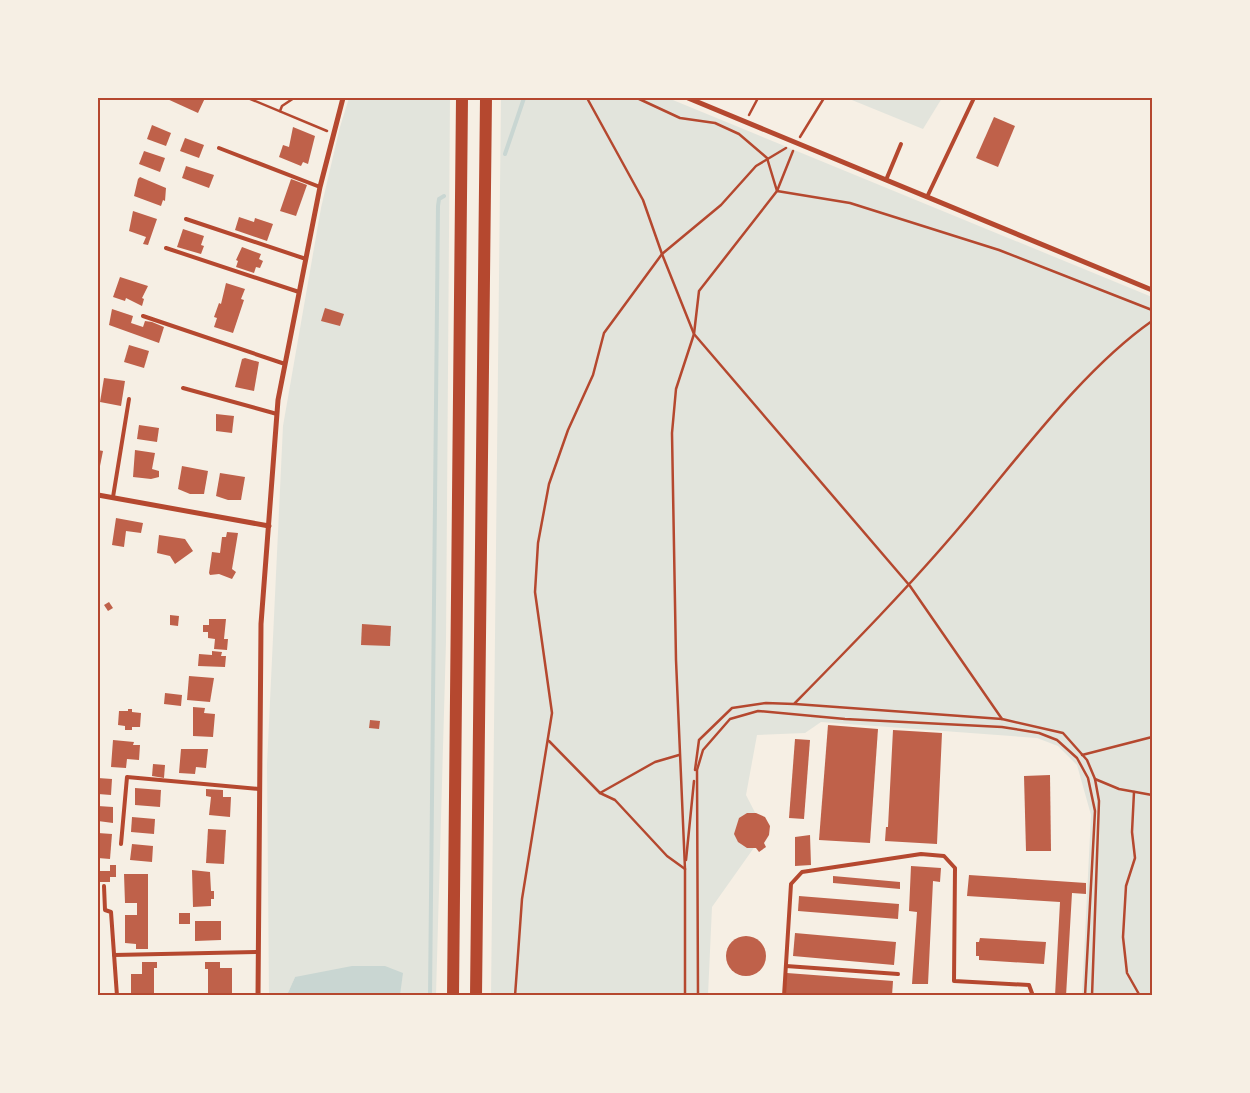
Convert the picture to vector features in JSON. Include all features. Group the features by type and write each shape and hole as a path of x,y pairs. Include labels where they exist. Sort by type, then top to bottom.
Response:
{"main road":[{"path":"453,996 462,98"},
{"path":"476,996 486,98"}],"street":[{"path":"258,996 261,624 277,414 320,187 343,98"},
{"path":"688,98 1152,290"},
{"path":"98,495 269,526"}],"lane":[{"path":"927,197 974,98"},
{"path":"886,180 901,144"},
{"path":"219,148 320,187"},
{"path":"186,220 306,259"},
{"path":"166,248 299,292"},
{"path":"143,316 285,364"},
{"path":"182,388 277,414"},
{"path":"113,497 129,398"},
{"path":"121,844 127,777 259,789"},
{"path":"784,996 791,884 802,872 921,854 944,856 955,868 954,981 1029,985 1033,996"},
{"path":"104,886 105,910 111,912 117,996"},
{"path":"114,955 257,952"},
{"path":"786,966 898,974"}],"path":[{"path":"248,98 333,133"},
{"path":"280,111 282,106 294,98"},
{"path":"587,98 643,200 694,334 910,586 1002,720"},
{"path":"637,98 680,118 715,123 739,134 767,158 778,191"},
{"path":"746,121 758,98"},
{"path":"685,996 685,869 679,755 672,433 676,389 694,334 699,291 778,191 796,143 824,98"},
{"path":"515,996 522,899 552,713 535,592 538,543 549,484 568,430 593,374 604,333 662,254 721,205 756,166 796,143"},
{"path":"778,191 850,203 1000,250 1152,310"},
{"path":"794,704 910,586 1094,370 1131,336 1152,321"},
{"path":"685,869 698,740 732,708 766,703 794,704 1002,720 1063,733 1082,755 1095,779 1099,801 1092,996"},
{"path":"698,996 696,770 703,750 730,719 758,711 845,719 1002,727 1039,733 1057,740 1078,758 1084,771 1094,811 1085,996"},
{"path":"1082,755 1152,737"},
{"path":"548,740 600,793 615,800 667,856 685,869"},
{"path":"600,793 655,762 679,755"},
{"path":"1095,779 1119,789 1152,795"},
{"path":"1134,792 1132,832 1135,858 1126,886 1123,937 1127,973 1140,996"}],"shaded area":[{"path":"349,98 450,98 446,642 436,995 400,995 295,977 287,995 269,995 267,765 283,426 321,208 340,127"},
{"path":"501,98 668,98 1152,297 1152,995 1082,995 1091,815 1077,765 1058,746 1037,738 821,722 805,733 757,735 746,795 765,832 712,907 708,995 491,996"},
{"path":"847,98 942,98 923,129"},
{"path":"352,966 385,966 403,973 400,995 287,995 295,977"}],"building":[{"path":"165,98 205,98 198,113"},
{"path":"994,117 1015,126 998,167 976,158"},
{"path":"152,125 171,133 166,146 147,139"},
{"path":"293,127 315,136 308,164 303,162 301,166 279,157 283,145 289,147"},
{"path":"185,138 204,145 199,158 180,151"},
{"path":"144,151 165,158 160,172 139,164"},
{"path":"186,166 214,175 209,188 182,178"},
{"path":"140,177 166,188 165,201 163,200 161,206 134,196"},
{"path":"291,179 307,185 296,216 280,211"},
{"path":"133,211 157,219 148,245 143,244 146,237 129,231"},
{"path":"239,217 254,222 255,218 273,224 267,241 235,230"},
{"path":"183,229 204,236 201,245 204,246 201,254 177,247"},
{"path":"242,247 261,254 259,259 263,261 260,268 256,267 254,273 236,267 238,261 236,260"},
{"path":"120,277 148,286 142,298 144,299 142,306 126,298 125,301 113,297"},
{"path":"226,283 245,289 241,299 244,300 233,333 214,327 217,318 214,317 219,303 221,304"},
{"path":"325,308 344,314 340,326 321,321"},
{"path":"112,309 133,316 131,323 143,327 145,321 164,327 159,343 109,325"},
{"path":"129,345 149,351 144,368 124,362"},
{"path":"245,358 259,362 254,391 235,387 242,359"},
{"path":"104,378 125,381 121,406 100,402"},
{"path":"216,414 234,416 232,433 216,431"},
{"path":"139,425 159,428 157,442 137,439"},
{"path":"98,450 103,451 99,471 98,471"},
{"path":"135,450 155,453 152,469 159,471 159,477 151,479 133,477"},
{"path":"182,466 208,471 204,494 190,494 178,489"},
{"path":"220,473 245,477 241,500 228,500 216,496"},
{"path":"116,518 143,523 141,533 126,531 124,547 112,545"},
{"path":"227,532 238,533 232,569 236,572 232,579 219,574 210,575 209,573 212,552 220,553 222,537 226,537"},
{"path":"159,535 185,539 193,551 175,564 170,556 157,553"},
{"path":"109,602 113,608 108,611 104,605"},
{"path":"170,615 179,616 178,626 170,625"},
{"path":"209,619 226,619 224,639 228,639 227,650 214,649 215,639 208,638 208,632 203,632 203,625 209,625"},
{"path":"362,624 391,626 390,646 361,645"},
{"path":"212,651 222,652 221,656 226,656 225,667 198,666 199,654 212,655"},
{"path":"189,676 214,678 210,702 187,700"},
{"path":"165,693 182,695 181,706 164,704"},
{"path":"193,707 205,708 204,713 215,714 213,737 193,736"},
{"path":"128,709 132,709 132,712 141,713 140,727 132,727 132,730 125,730 125,726 118,725 119,711 128,711"},
{"path":"370,720 380,721 379,729 369,728"},
{"path":"828,725 878,729 870,843 819,840"},
{"path":"893,730 942,733 937,844 885,841 886,827 888,827"},
{"path":"795,739 810,740 804,819 789,818"},
{"path":"113,740 134,742 133,745 140,745 139,760 127,759 126,768 111,767"},
{"path":"181,749 208,749 206,768 196,767 195,774 179,773"},
{"path":"153,764 165,765 164,778 152,776"},
{"path":"1050,775 1051,851 1026,851 1024,776"},
{"path":"98,778 112,779 111,795 98,794"},
{"path":"135,788 161,790 160,807 135,805"},
{"path":"206,789 223,790 223,797 231,797 230,817 209,815 211,797 206,796"},
{"path":"98,806 113,807 113,823 98,821"},
{"path":"747,813 756,813 765,817 770,826 769,835 764,843 766,847 759,852 756,848 747,848 738,842 734,834 739,818"},
{"path":"132,817 155,819 154,834 131,832"},
{"path":"208,829 226,830 224,864 206,863"},
{"path":"98,833 112,834 110,859 98,858"},
{"path":"810,835 811,865 795,866 795,837"},
{"path":"132,844 153,846 152,862 130,860"},
{"path":"110,865 116,865 116,877 110,877 110,882 98,882 98,871 110,871"},
{"path":"911,866 941,868 940,882 933,881 928,984 912,984 917,912 909,911"},
{"path":"192,870 210,872 211,891 214,891 214,899 211,899 211,906 193,907"},
{"path":"124,874 148,874 148,949 136,949 136,944 125,943 125,915 137,915 137,903 125,903"},
{"path":"969,875 1086,883 1086,894 1072,893 1066,996 1055,996 1060,902 967,896"},
{"path":"833,876 900,882 900,889 833,883"},
{"path":"799,896 899,904 898,919 798,911"},
{"path":"179,913 190,913 190,924 179,924"},
{"path":"195,921 221,921 221,940 195,941"},
{"path":"795,933 896,942 894,965 793,956"},
{"path":"746,936 760,942 766,956 760,970 746,976 732,970 726,956 732,942"},
{"path":"980,938 1046,942 1044,964 979,960 979,956 976,956 976,942 979,942"},
{"path":"142,962 157,962 157,968 154,968 154,996 131,996 131,974 142,974"},
{"path":"205,962 220,962 220,968 232,968 232,996 208,996 208,969 205,969"},
{"path":"787,973 893,981 892,996 820,996 785,993"},
{"path":"98,978 100,978 100,989 98,989"}],"waterway":[{"path":"505,154 524,98"},
{"path":"430,996 438,206 439,199 444,196"}]}
